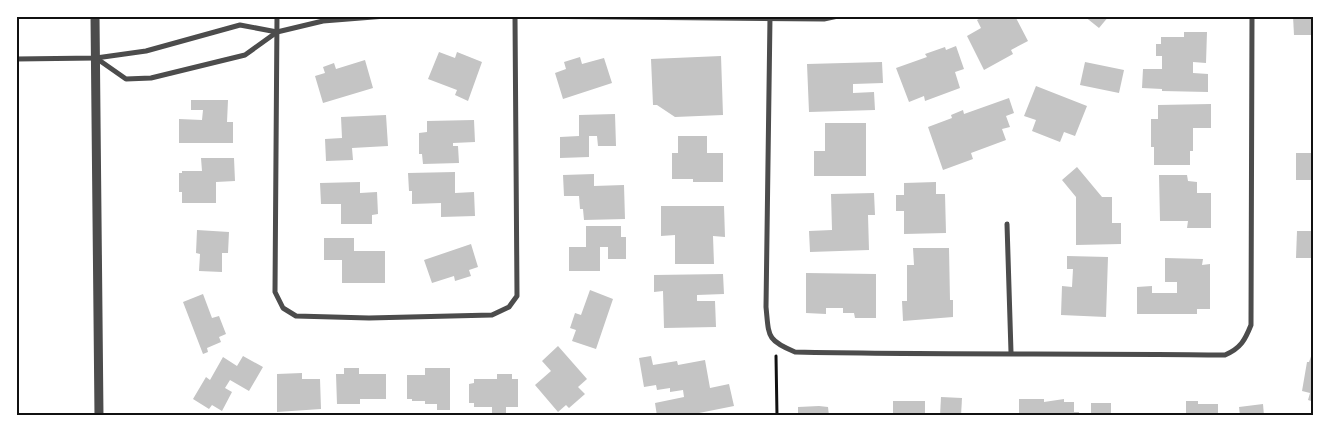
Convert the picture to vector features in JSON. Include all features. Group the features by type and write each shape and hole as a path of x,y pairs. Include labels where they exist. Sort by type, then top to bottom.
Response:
{"street":[{"path":"95,16 99,416"},
{"path":"277,16 276,292 283,308 296,316 369,318 492,315 509,307 517,296 514,16 824,19 838,16"},
{"path":"96,58 126,79 151,78 245,55 277,32 323,21 386,16"},
{"path":"770,17 766,306 768,331 776,344 795,352 920,354 1011,352 1225,355 1243,344 1251,325 1252,16"},
{"path":"16,59 96,58 146,52 240,25 277,32"},
{"path":"1007,224 1011,352"}],"path":[{"path":"776,344 775,388 777,416"}],"building":[{"path":"984,16 1015,16 1028,41 1011,50 1013,54 984,70 967,36 981,28 977,20"},
{"path":"1084,16 1109,16 1099,28"},
{"path":"1293,16 1314,16 1314,35 1294,35"},
{"path":"1184,32 1207,32 1206,63 1193,62 1193,73 1208,74 1208,92 1162,91 1162,89 1142,88 1143,69 1162,69 1162,56 1156,56 1156,44 1161,44 1161,37 1184,37"},
{"path":"956,46 964,69 955,72 960,88 925,101 924,96 909,102 896,68 927,57 925,54 945,47 946,50"},
{"path":"439,52 455,58 457,52 482,62 468,101 455,95 457,90 428,79"},
{"path":"721,56 723,115 675,117 657,105 653,105 651,59"},
{"path":"580,57 582,64 604,58 612,83 563,99 555,73 566,69 564,62"},
{"path":"365,60 373,88 323,103 315,76 325,73 323,67 334,63 336,69"},
{"path":"882,62 883,83 853,84 853,93 874,92 875,110 809,112 807,64"},
{"path":"1085,62 1124,70 1119,93 1080,85"},
{"path":"1036,86 1087,106 1075,136 1064,132 1060,142 1032,131 1036,120 1024,116"},
{"path":"1009,98 1014,113 1006,116 1010,127 1002,129 1006,140 971,153 973,159 943,170 928,127 952,118 951,115 963,110 964,114"},
{"path":"191,100 228,100 227,122 233,122 233,143 179,143 179,119 202,120 203,110 191,110"},
{"path":"1211,104 1211,128 1193,128 1193,151 1190,151 1190,165 1154,165 1154,147 1151,147 1151,119 1158,119 1158,105"},
{"path":"615,114 616,146 598,146 597,136 589,136 589,157 560,158 560,137 579,136 579,115"},
{"path":"386,115 388,146 352,148 353,160 326,161 325,139 342,138 341,117"},
{"path":"474,120 475,142 453,143 453,146 458,146 459,163 423,164 422,154 419,154 419,133 427,132 427,121"},
{"path":"825,123 866,123 866,176 814,176 814,151 825,151"},
{"path":"678,136 707,136 707,153 723,153 723,182 693,182 693,179 672,179 672,153 678,153"},
{"path":"1296,153 1314,153 1314,180 1296,180"},
{"path":"201,158 234,158 235,181 216,182 216,203 182,203 182,192 179,192 179,173 182,173 182,171 202,171"},
{"path":"1077,167 1102,197 1112,197 1112,223 1121,223 1121,244 1076,245 1076,197 1062,180"},
{"path":"455,172 455,193 474,192 475,216 441,217 441,203 412,204 412,191 409,191 408,173"},
{"path":"594,174 594,186 624,185 625,219 584,220 583,209 580,209 579,196 564,196 563,175"},
{"path":"1159,175 1187,175 1188,181 1197,182 1197,193 1211,193 1211,228 1187,228 1188,221 1160,221"},
{"path":"360,182 360,193 377,192 378,214 372,215 372,224 341,224 341,204 321,204 320,183"},
{"path":"936,182 936,194 945,194 946,233 904,234 904,211 896,211 896,195 904,195 904,183"},
{"path":"874,193 875,215 868,215 869,250 810,252 809,231 832,230 831,194"},
{"path":"661,206 724,206 725,237 713,236 714,264 675,264 675,235 661,236"},
{"path":"586,226 621,226 621,237 626,237 626,259 608,259 608,247 600,247 600,271 569,271 569,247 586,247"},
{"path":"197,230 229,232 228,253 222,253 222,272 199,271 200,254 196,253"},
{"path":"1297,231 1314,231 1314,258 1296,258"},
{"path":"324,238 354,238 354,251 385,251 385,283 342,283 342,260 324,260"},
{"path":"471,244 478,267 469,270 471,276 455,281 454,276 432,283 424,260"},
{"path":"913,248 949,248 950,300 953,300 953,317 903,321 902,301 907,301 907,265 914,265"},
{"path":"1067,256 1108,257 1106,317 1061,315 1062,286 1072,287 1073,269 1067,269"},
{"path":"1165,258 1203,259 1202,265 1210,264 1210,309 1197,309 1197,314 1137,314 1137,287 1152,286 1152,293 1177,293 1177,282 1165,282"},
{"path":"1312,271 1314,271 1314,299 1312,299"},
{"path":"806,273 876,274 876,318 855,318 854,313 843,313 843,308 826,308 826,314 806,313"},
{"path":"723,274 724,294 697,295 697,301 715,301 716,327 664,328 663,291 654,292 654,275"},
{"path":"590,290 613,299 596,349 572,341 576,330 570,328 575,313 581,315"},
{"path":"203,294 212,318 219,316 226,334 219,337 221,342 207,348 208,352 203,354 183,302"},
{"path":"558,346 587,379 578,387 585,394 569,408 566,405 558,412 535,385 551,371 542,361"},
{"path":"1314,348 1314,402 1308,400 1310,393 1302,391 1307,362 1309,362"},
{"path":"243,356 263,367 249,391 230,380 225,388 232,392 222,411 212,405 209,409 193,399 206,377 210,380 223,357 237,366"},
{"path":"651,356 653,365 677,361 678,365 705,360 710,388 729,384 734,406 699,413 700,416 657,416 655,403 684,397 683,390 670,392 670,388 657,390 656,385 644,387 639,358"},
{"path":"344,368 359,368 359,374 386,374 386,399 360,399 360,404 337,404 336,374 344,374"},
{"path":"425,368 450,368 450,410 437,410 437,404 425,404 425,401 407,399 407,375 425,375"},
{"path":"302,373 302,379 320,379 321,409 277,412 277,374"},
{"path":"497,374 512,374 512,379 518,379 518,407 506,407 506,414 492,414 492,407 474,407 474,403 469,403 469,384 474,383 474,379 497,379"},
{"path":"941,397 962,398 961,416 940,416"},
{"path":"1019,399 1044,399 1044,402 1064,399 1064,402 1074,402 1074,412 1079,412 1079,416 1019,416"},
{"path":"893,401 925,401 925,416 893,416"},
{"path":"1186,401 1198,401 1198,404 1218,404 1218,416 1164,416 1164,413 1186,413"},
{"path":"1091,403 1111,403 1111,416 1091,416"},
{"path":"1263,404 1264,416 1240,416 1239,407"},
{"path":"798,407 828,407 829,416 798,416"}]}
